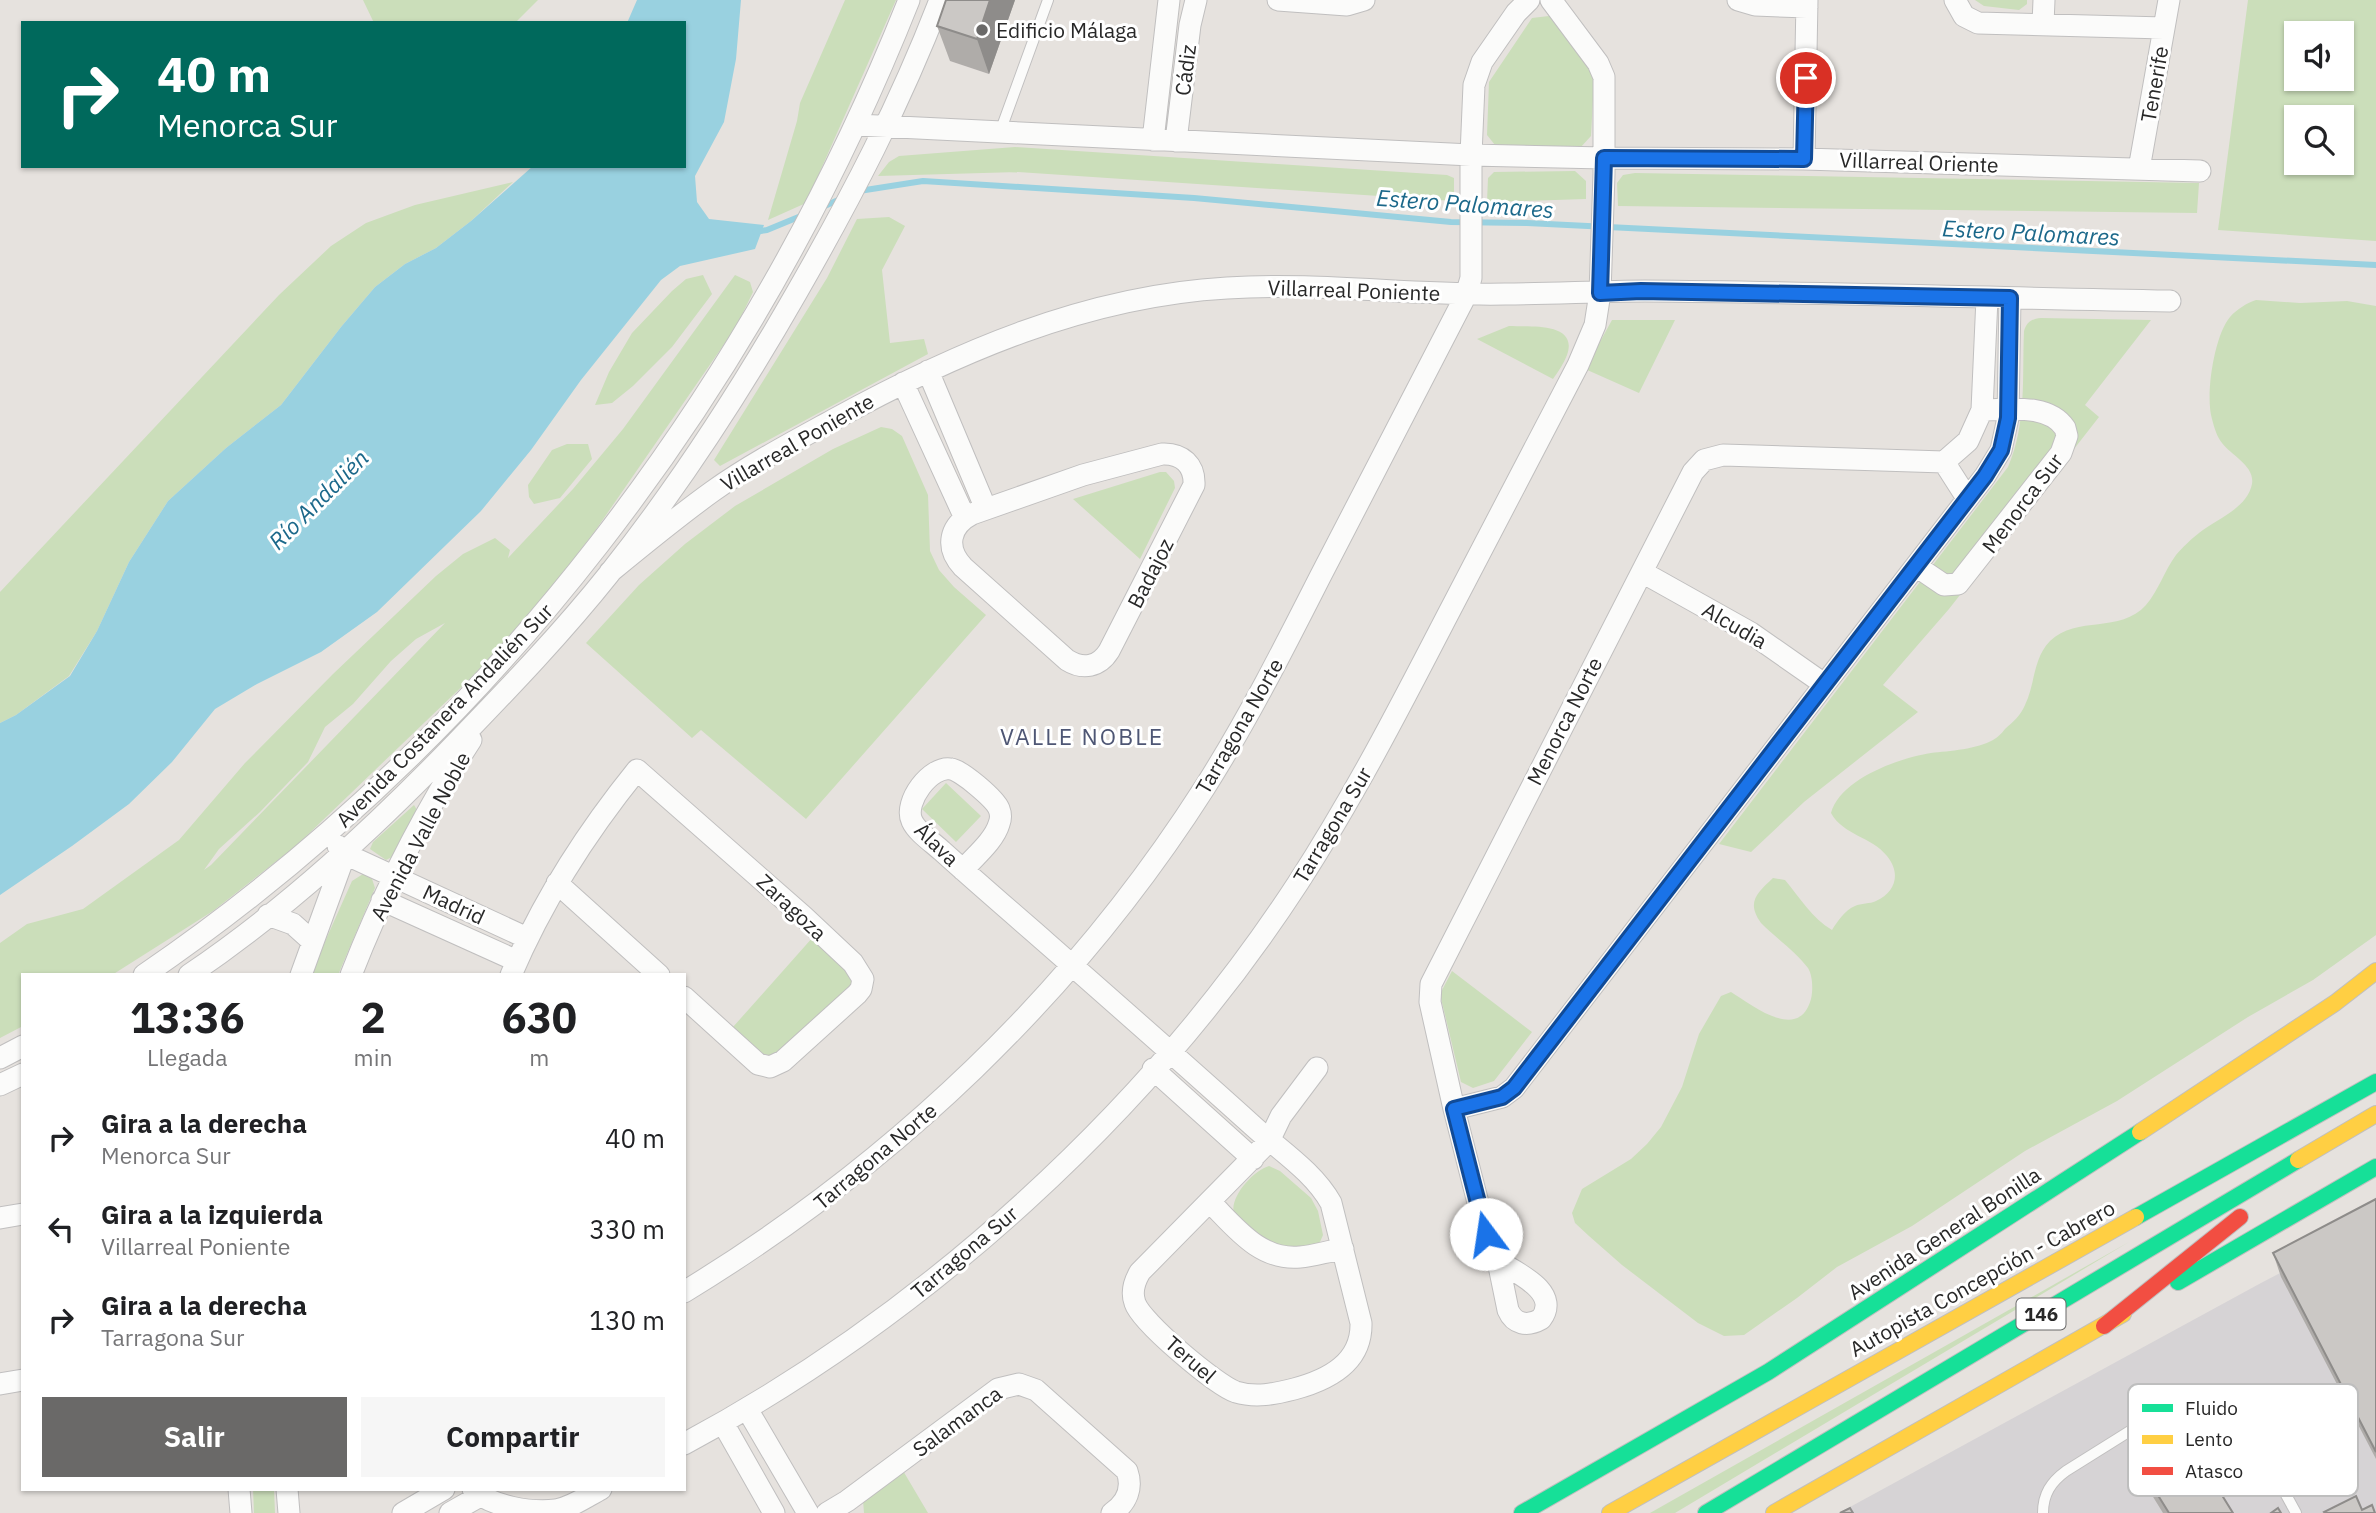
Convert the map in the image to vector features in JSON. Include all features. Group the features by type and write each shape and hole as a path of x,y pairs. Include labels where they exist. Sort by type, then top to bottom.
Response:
{"main road":[{"name":"Avenida General Bonilla","path":"1522,1513 1768,1372 2254,1058 2335,1003 2376,971"},
{"name":"Autopista Concepción - Cabrero","path":"1610,1513 2373,1083"},
{"path":"2104,1325 2376,1115"},
{"name":"146","path":"1706,1513 2376,1115"},
{"path":"1774,1513 2376,1167"}],"street":[{"name":"Avenida Costanera Andalién Sur","path":"147,973 234,911 375,789 546,613 601,544 654,472 725,366 799,239 857,125 909,0"},
{"name":"Avenida Costanera Andalién Sur","path":"194,973 345,854 497,701 611,572 731,402 835,226 886,127 940,0"},
{"name":"Cádiz","path":"1153,140 1169,0"},
{"name":"Cádiz","path":"1176,141 1190,25 1196,0"},
{"path":"1278,0 1347,5 1364,0"},
{"name":"Tarragona Norte","path":"686,1291 803,1214 895,1142 987,1057 1073,966 1147,872 1234,739 1466,295 1471,278 1471,155 1476,76 1482,62 1516,13 1529,0"},
{"name":"Tarragona Sur","path":"686,1443 747,1409 864,1332 997,1227 1078,1152 1170,1051 1232,976 1304,873 1363,775 1582,355 1595,325 1603,243 1604,84 1602,70 1551,0"},
{"path":"1738,0 1755,5 1807,3 1804,159"},
{"path":"1955,0 1964,16 1978,23 2164,28"},
{"path":"2043,24 2044,0"},
{"name":"Tenerife","path":"2139,169 2169,0"},
{"name":"Villarreal Oriente","path":"857,125 1471,155 1804,159 2200,171"},
{"name":"Villarreal Poniente","path":"611,572 676,519 739,474 815,429 928,371 992,342 1044,324 1097,309 1180,292 1271,286 1466,295 1641,291 2169,301"},
{"path":"1967,498 1944,462 1968,441 1982,410 1987,298"},
{"path":"1454,1109 1502,1097 1514,1088 1985,476 2001,450 2006,434 2010,298"},
{"path":"928,371 986,509"},
{"path":"904,383 965,518"},
{"name":"Menorca Sur","path":"1916,566 1938,582 1951,586 1958,584 2061,453 2067,436 2059,420 2044,412 1982,410"},
{"name":"Badajoz","path":"1162,454 1178,455 1185,459 1194,478 1192,491 1109,651 1098,663 1091,666 1082,666 1067,660 957,561 953,552 952,536 965,518 1083,475 1162,454"},
{"name":"Menorca Norte","path":"1498,1261 1486,1234 1430,1002 1434,975 1693,471 1710,457 1723,455 1944,462"},
{"name":"Alcudia","path":"1642,572 1751,633 1824,684"},
{"name":"Avenida Valle Noble","path":"352,973 394,876 460,757 497,701"},
{"name":"Álava","path":"963,870 999,827 1000,814 996,804 965,777 954,769 946,768 932,775 914,796 909,813 917,828 963,870 1170,1051"},
{"name":"Zaragoza","path":"527,938 590,831 637,770 804,917 853,963 863,979 857,994 783,1061 770,1067 758,1064 686,999"},
{"name":"Madrid","path":"327,833 345,854 527,938 514,968 383,900"},
{"path":"302,973 345,854"},
{"path":"557,883 657,973"},
{"path":"268,915 293,924 313,942"},
{"path":"0,1058 21,1047"},
{"name":"Teruel","path":"1170,1051 1269,1141 1324,1191 1335,1217 1361,1323 1359,1342 1349,1360 1327,1378 1267,1395 1235,1391 1208,1375 1145,1319 1133,1293 1140,1272 1269,1141 1281,1116 1317,1068"},
{"path":"1153,1069 1252,1159"},
{"path":"0,1085 21,1075"},
{"path":"1210,1202 1249,1241 1270,1253 1299,1257 1343,1248"},
{"path":"0,1218 21,1214"},
{"path":"0,1384 21,1380"},
{"name":"Salamanca","path":"827,1513 851,1507 998,1389 1019,1384 1035,1391 1127,1471 1130,1487 1128,1495 1112,1513"},
{"path":"747,1409 808,1513"},
{"path":"723,1423 774,1513"},
{"path":"239,1491 241,1513"},
{"path":"287,1491 289,1513"},
{"path":"403,1513 441,1491"},
{"path":"450,1513 477,1493 492,1502 546,1512 564,1508 597,1491"}],"lane":[{"path":"1000,132 1048,0"},
{"path":"2043,1513 2047,1491 2055,1479 2128,1433"},
{"path":"2287,1496 2296,1513"}],"shaded area":[{"path":"2376,1223 2376,1513 1839,1513"}],"green space":[{"path":"363,0 538,0 517,21 373,21"},
{"path":"845,0 896,0 806,203 768,220 800,103"},
{"path":"1975,0 2027,0 2027,4 2019,10 1984,6"},
{"path":"2248,0 2376,0 2376,241 2218,230"},
{"path":"1549,16 1590,70 1594,81 1591,136 1580,148 1495,145 1487,135 1489,82 1532,18"},
{"path":"1015,147 1447,175 1454,178 1454,201 1018,172 878,176 889,162 899,156"},
{"path":"1575,171 1586,181 1586,199 1487,202 1488,178 1494,172"},
{"path":"1635,173 2199,183 2197,213 1618,206 1617,183 1623,175"},
{"path":"513,182 471,221 436,248 405,264 375,287 281,405 226,448 168,501 129,562 97,631 69,676 16,715 0,723 0,592 279,295 331,246 366,223 415,205"},
{"path":"889,217 905,226 882,270 890,343 924,339 928,354 720,466 714,460 827,278 857,219"},
{"path":"703,275 712,294 672,347 612,403 595,405 609,372 632,333 686,279"},
{"path":"735,275 750,282 753,292 736,327 595,531 542,600 476,673 297,845 213,911 115,973 21,973 21,1027 0,1038 0,943 27,924 83,909 179,840 245,763 436,576 463,554 495,538 510,550 508,558 573,489 623,429","holes":["445,623 204,870 219,849 260,812 308,762 325,727 353,704 391,661 416,639"]},
{"path":"2256,300 2300,303 2347,301 2376,306 2376,935 2313,980 2248,1017 2117,1101 2025,1151 1912,1226 1837,1267 1744,1335 1724,1336 1698,1323 1622,1265 1575,1223 1572,1213 1582,1189 1631,1159 1661,1127 1682,1087 1699,1034 1721,996 1731,992 1762,1012 1786,1020 1805,1012 1812,996 1810,971 1761,923 1754,909 1755,898 1767,883 1773,878 1785,880 1812,914 1832,930 1848,910 1876,901 1892,887 1895,875 1887,856 1874,844 1843,826 1831,813 1846,790 1858,780 1888,765 1931,753 1972,748 1996,738 2023,709 2040,655 2050,641 2073,628 2111,622 2136,614 2151,599 2181,549 2244,500 2249,493 2252,478 2246,467 2217,435 2210,409 2210,382 2215,352 2224,326 2236,311"},
{"path":"2041,318 2151,320 2085,405 2099,417 1949,609 1883,685 1918,712 1804,802 1751,852 1719,844 2008,467 2021,417 2024,331 2030,322"},
{"path":"1612,320 1675,320 1639,393 1585,369"},
{"path":"1509,326 1549,328 1566,336 1569,344 1567,355 1553,379 1477,339"},
{"path":"881,427 892,429 902,436 928,495 930,551 939,570 986,615 806,819 701,730 692,738 586,643 639,585 685,544 735,506 833,449"},
{"path":"567,444 588,444 592,459 560,498 534,504 529,497 528,485 552,450"},
{"path":"1166,472 1174,481 1175,488 1140,559 1073,499"},
{"path":"946,783 981,816 956,842 922,809"},
{"path":"414,805 417,810 392,857 386,860 370,849 373,842"},
{"path":"363,874 372,879 375,888 339,973 314,973 319,955 352,881"},
{"path":"813,937 850,969 856,984 784,1050 769,1056 760,1053 733,1027"},
{"path":"1452,971 1532,1032 1494,1081 1473,1088 1461,1082 1440,994"},
{"path":"1269,1166 1280,1171 1311,1198 1318,1211 1323,1235 1320,1242 1312,1247 1290,1250 1267,1243 1234,1214 1235,1200 1244,1185 1256,1173"},
{"path":"2129,1242 1675,1513 1650,1513"},
{"path":"902,1469 928,1513 864,1513 863,1500"},
{"path":"253,1491 274,1491 275,1513 254,1513"}],"water":[{"name":"Río Andalién","path":"637,0 741,0 736,59 724,122 695,176 697,202 709,219 764,225 755,249 680,266 661,280 481,511 377,612 321,652 257,684 215,709 172,762 129,804 0,895 0,723 16,715 70,676 97,631 129,562 168,501 226,448 281,405 375,287 405,264 436,248 531,168 686,168 686,21 628,21"}],"building":[{"path":"946,0 990,0 977,39 937,26"},
{"path":"2376,1199 2376,1452 2358,1417 2358,1384 2341,1384 2273,1253"},
{"path":"2158,1496 2222,1496 2233,1513 2169,1513"},
{"path":"2356,1496 2362,1510 2372,1505 2375,1513 2324,1512"},
{"path":"1850,1508 1853,1513 1840,1513"}],"waterway":[{"name":"Estero Palomares","path":"859,191 923,181 1194,198 1451,222 1527,223 2376,265"},
{"name":"Estero Palomares","path":"820,208 843,198"},
{"name":"Estero Palomares","path":"755,232 801,216"}],"traffic: fast":[{"path":"2136,1217 2376,1082"},
{"path":"1522,1513 1768,1372 2140,1132"},
{"path":"1706,1513 2298,1160"},
{"path":"2178,1282 2376,1167"}],"traffic: slow":[{"path":"2140,1132 2335,1003 2376,971"},
{"path":"2298,1160 2376,1114"},
{"path":"1610,1513 2136,1217"},
{"path":"1774,1513 2123,1314"}],"traffic: jam":[{"path":"2104,1326 2240,1217"}],"place":[{"name":"Edificio Málaga","path":"982,30"}],"district":[{"name":"VALLE NOBLE","path":"1082,736"}],"route":[{"path":"1486,1234 1454,1109 1502,1097 1514,1088 1985,476 2001,450 2006,434 2010,298 1641,291 1600,293 1604,158 1804,159 1806,78"}]}
